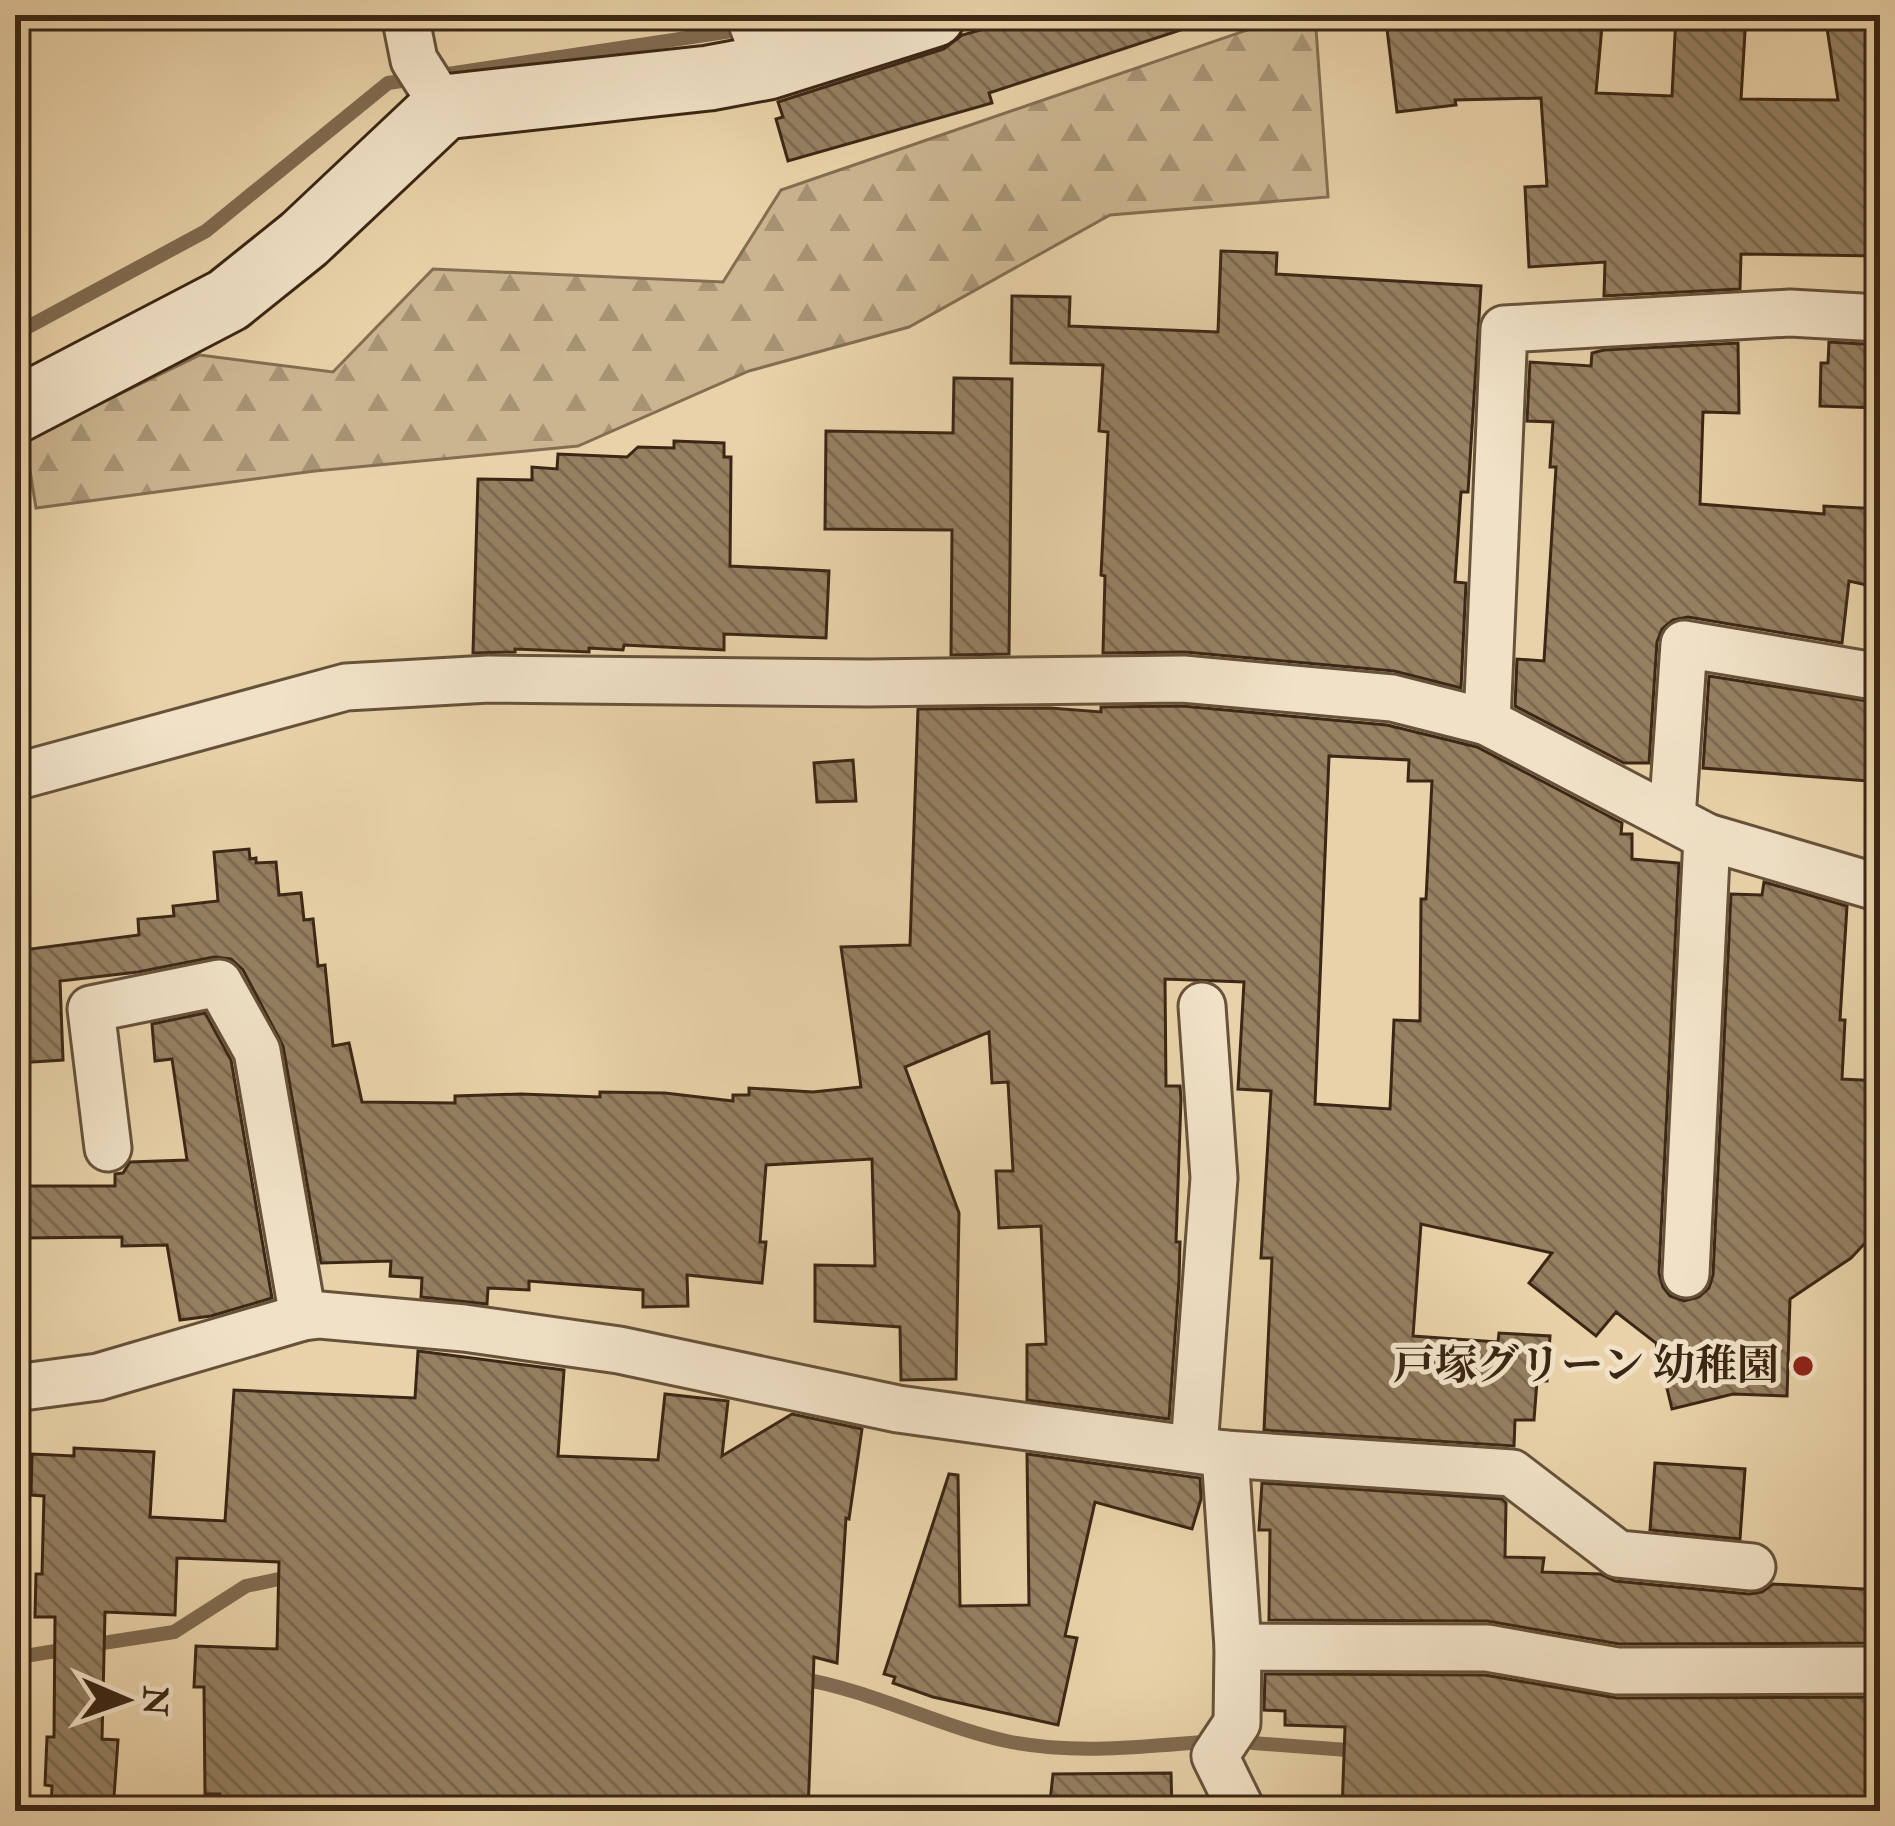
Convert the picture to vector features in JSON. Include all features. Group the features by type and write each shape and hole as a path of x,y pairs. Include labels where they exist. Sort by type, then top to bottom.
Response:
{"street":[{"path":"405,15 414,60 444,107"},
{"path":"15,411 228,301 304,239 444,107 709,78 759,41 933,15"},
{"path":"1487,722 1504,329 1790,313 1880,318"},
{"path":"1686,1274 1690,827 1684,644 1880,677"},
{"path":"15,777 346,687 489,679 1183,680 1392,698 1487,722 1690,827 1880,888"},
{"path":"108,1148 91,1010 220,983 257,1051 303,1317"},
{"path":"1202,1006 1214,1178 1210,1451 1238,1647 1237,1723 1215,1756 1242,1811"},
{"path":"15,1388 98,1377 303,1317 464,1328 619,1350 898,1409 1210,1451 1512,1473 1618,1555 1751,1567"},
{"path":"1238,1647 1487,1648 1617,1671 1880,1670"}],"green space":[{"path":"1291,15 1315,15 1328,197 1110,215 909,327 749,371 578,446 315,471 36,508 25,440 200,355 333,372 433,269 723,282 781,190"}],"building":[{"path":"1037,15 1204,15 1205,22 989,93 992,103 788,161 776,119 783,117 778,102 944,49 962,35"},
{"path":"1476,15 1603,15 1596,93 1672,96 1676,15 1746,15 1741,99 1838,100 1825,15 1880,15 1880,256 1741,254 1740,289 1604,296 1605,262 1529,267 1525,187 1547,186 1541,98 1455,100 1456,105 1397,112 1387,29"},
{"path":"1221,251 1277,253 1276,274 1481,286 1468,492 1461,492 1455,582 1466,583 1461,688 1394,671 1185,652 1103,653 1105,576 1101,575 1108,432 1099,431 1103,365 1011,363 1012,296 1070,297 1069,326 1218,332"},
{"path":"1829,342 1880,345 1880,408 1820,406 1821,363 1828,363"},
{"path":"1738,343 1739,413 1703,412 1700,504 1824,514 1824,506 1880,509 1880,588 1849,581 1842,643 1688,617 1673,620 1662,629 1657,642 1649,763 1624,763 1515,706 1517,659 1544,661 1556,467 1550,467 1553,422 1527,421 1530,362 1591,366 1592,353 1604,350"},
{"path":"954,378 1012,379 1009,654 951,655 952,530 825,529 826,431 953,433"},
{"path":"674,441 724,443 724,457 731,457 730,566 829,571 826,638 724,634 724,650 624,645 623,650 589,648 589,652 515,649 473,653 478,479 532,480 532,467 557,469 558,454 627,457 638,447 674,448"},
{"path":"1709,676 1880,703 1880,782 1703,768"},
{"path":"1182,706 1387,725 1477,747 1622,823 1621,834 1632,834 1632,859 1679,863 1659,1273 1670,1296 1684,1301 1699,1297 1709,1288 1713,1275 1731,894 1762,895 1764,882 1847,906 1840,1020 1845,1020 1842,1079 1880,1081 1880,1227 1851,1258 1790,1299 1787,1396 1733,1394 1672,1409 1656,1343 1616,1312 1596,1336 1529,1283 1552,1253 1421,1224 1413,1336 1498,1342 1499,1333 1550,1336 1547,1381 1537,1381 1534,1420 1515,1420 1514,1446 1264,1430 1272,1258 1261,1258 1271,1091 1238,1089 1244,982 1165,979 1166,1086 1180,1086 1181,1099 1179,1281 1169,1419 1027,1400 1027,1345 1046,1344 1041,1226 999,1228 996,1171 1013,1171 1008,1082 992,1083 989,1032 905,1067 959,1213 956,1379 901,1380 900,1327 815,1321 815,1265 875,1266 872,1159 766,1165 762,1283 687,1275 688,1306 643,1307 643,1290 529,1281 529,1290 488,1288 487,1304 421,1297 422,1278 390,1276 391,1261 321,1263 283,1046 243,970 231,959 214,957 60,981 63,1060 18,1063 15,951 139,935 138,919 174,916 173,906 218,901 214,852 249,849 256,863 276,862 279,895 301,893 304,920 313,919 318,966 325,965 333,1046 349,1043 362,1102 455,1103 455,1096 521,1094 600,1097 600,1092 733,1101 733,1095 749,1095 749,1088 813,1092 861,1087 841,947 910,945 918,709 1101,712 1101,707","holes":["1329,756 1409,760 1408,781 1432,781 1426,899 1421,899 1420,1021 1394,1020 1390,1109 1315,1104"]},
{"path":"853,760 856,801 817,802 814,763"},
{"path":"205,1013 231,1060 272,1298 180,1320 167,1245 122,1246 122,1237 20,1238 20,1224 15,1225 15,1186 115,1186 115,1174 123,1173 130,1162 187,1160 172,1059 155,1061 152,1024"},
{"path":"418,1351 564,1370 558,1456 658,1460 665,1394 728,1401 722,1456 792,1414 862,1429 846,1518 837,1663 814,1657 808,1811 587,1811 588,1803 508,1798 507,1811 276,1811 276,1807 220,1806 220,1794 205,1794 204,1687 194,1687 196,1646 277,1649 279,1562 177,1558 175,1615 105,1612 102,1739 118,1740 113,1811 51,1811 52,1786 45,1785 47,1737 54,1737 55,1617 35,1617 36,1574 42,1574 44,1496 31,1495 32,1454 74,1456 74,1448 154,1452 150,1517 225,1521 234,1390 415,1398"},
{"path":"1027,1454 1200,1478 1201,1499 1192,1529 1095,1502 1065,1636 1077,1638 1058,1725 933,1697 893,1683 895,1677 884,1674 949,1474 958,1475 960,1606 1029,1605"},
{"path":"1655,1463 1745,1469 1740,1539 1650,1530"},
{"path":"1262,1483 1502,1499 1506,1503 1505,1557 1544,1558 1542,1572 1600,1574 1615,1581 1749,1594 1773,1584 1880,1590 1880,1643 1619,1644 1487,1621 1269,1620 1270,1530 1259,1530"},
{"path":"1265,1674 1485,1675 1617,1698 1880,1697 1878,1811 1342,1811 1345,1727 1285,1725 1285,1711 1264,1710"},
{"path":"1171,1773 1172,1811 1049,1811 1053,1774"}],"waterway":[{"path":"15,334 206,231 388,83 779,24 802,15"},
{"path":"90,1645 174,1632 246,1586 293,1576"},
{"path":"25,1656 68,1649"},
{"path":"797,1678 852,1691 984,1735 1036,1746 1113,1748 1215,1741"},
{"path":"1253,1743 1361,1751"}],"place":[{"name":"戸塚グリーン 幼稚園","path":"1803,1366"}]}
